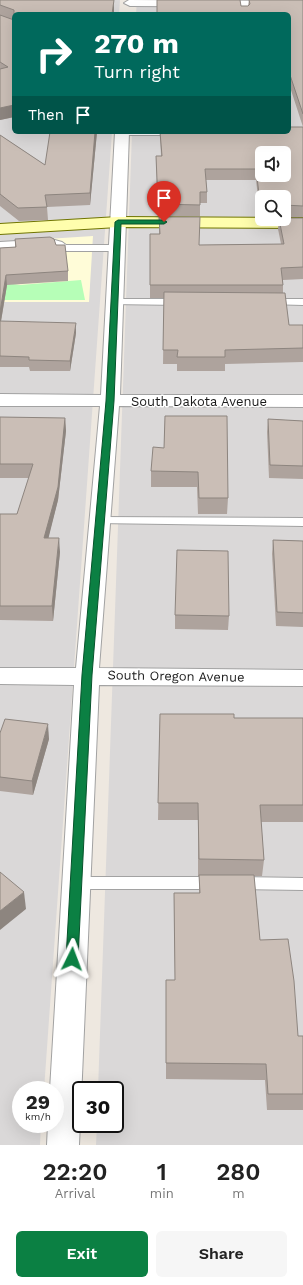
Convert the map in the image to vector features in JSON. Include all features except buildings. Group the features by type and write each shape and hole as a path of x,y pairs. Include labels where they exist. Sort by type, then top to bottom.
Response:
{"street":[{"path":"130,6 303,4"},
{"path":"63,1145 87,675 110,401 122,134"},
{"path":"0,229 118,222 303,223"},
{"name":"South Dakota Avenue","path":"0,400 303,401"},
{"name":"South Oregon Avenue","path":"0,676 87,675 303,678"}],"lane":[{"path":"0,245 51,242 59,244 64,248 117,248"},
{"path":"114,302 193,302"},
{"path":"264,302 303,302"},
{"path":"100,521 303,522"},
{"path":"76,883 303,884"}],"shaded area":[{"path":"0,0 120,0 119,12 12,12 12,134 112,134 45,1081 12,1081 12,1133 41,1133 40,1145 0,1145"},
{"path":"137,0 303,0 303,1145 96,1145 97,1133 124,1133 124,1081 98,1081 132,134 291,134 291,12 136,12"},
{"path":"93,236 89,302 0,302 0,242"}],"green space":[{"path":"81,280 85,300 0,300 0,282 20,285"}],"route":[{"path":"72,959 87,675 110,401 118,222 164,222"}]}
